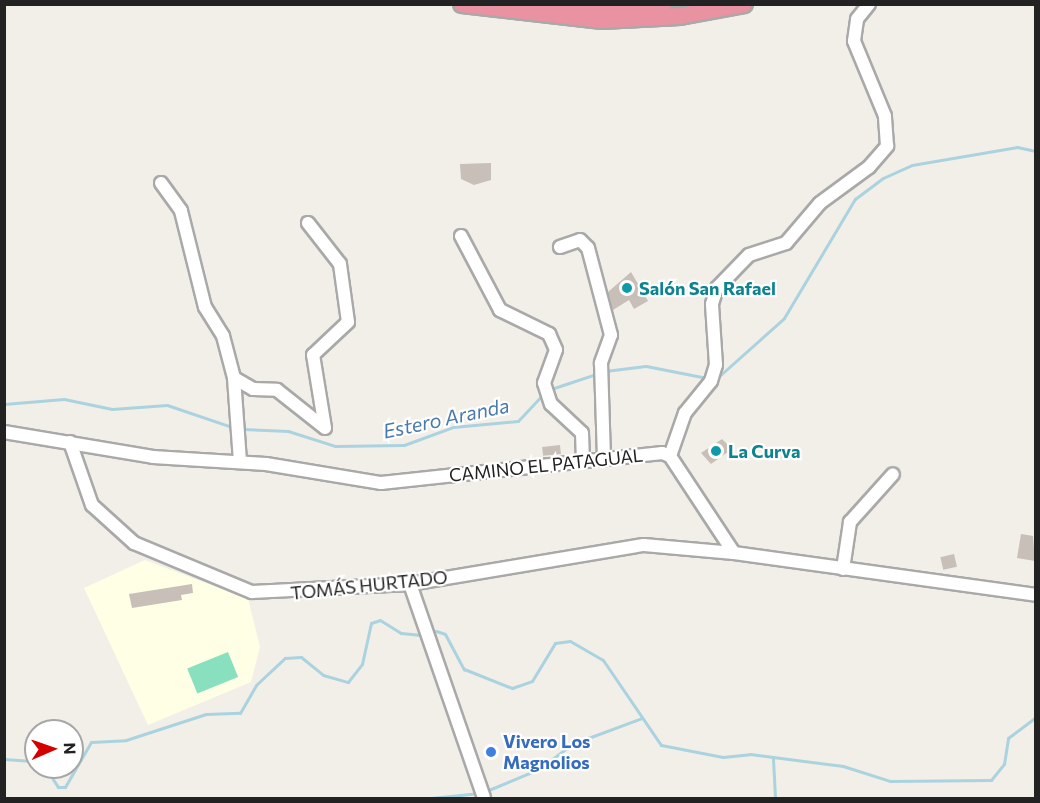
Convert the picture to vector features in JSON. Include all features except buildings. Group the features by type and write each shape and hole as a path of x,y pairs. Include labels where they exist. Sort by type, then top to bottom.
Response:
{"highway":[{"path":"462,4 602,20 680,16 744,4"},
{"path":"555,4 663,4"}],"street":[{"path":"670,456 685,413 714,371 712,304 717,288 750,255 786,243 820,203 869,168 887,146 885,116 858,55 855,27 869,4"},
{"path":"161,183 181,211 205,307 223,336 234,378 240,462"},
{"path":"234,378 253,389 277,390 326,428 313,354 348,322 340,264 308,223"},
{"path":"461,236 500,310 549,334 556,350 544,382 551,404 582,433 583,460"},
{"path":"560,247 580,240 588,248 610,335 601,363 604,459"},
{"name":"CAMINO EL PATAGUAL","path":"4,432 153,457 240,462 381,483 583,460 670,456 734,553"},
{"name":"TOMÁS HURTADO","path":"70,442 97,512 158,557 252,592 274,594 410,584 644,545 734,553"},
{"path":"843,569 850,522 893,474"},
{"path":"734,553 1035,595"},
{"path":"410,584 483,798"}],"shaded area":[{"path":"145,560 248,599 260,647 251,682 148,725 84,588"}],"green space":[{"path":"228,652 238,677 197,694 187,668"}],"waterway":[{"name":"Estero Aranda","path":"717,378 784,318 855,199 883,178 912,165 1017,147 1036,151"},
{"name":"Estero Aranda","path":"605,371 646,366 707,378"},
{"name":"Estero Aranda","path":"551,389 599,373"},
{"name":"Estero Aranda","path":"242,429 288,431 335,446 404,445 453,427 518,421 543,394"},
{"name":"Estero Aranda","path":"4,404 64,399 112,409 167,405 235,428"},
{"path":"84,754 91,742 126,740 206,714 240,713 256,685 285,658 301,657 323,675 348,682 362,664 371,623 380,620 401,633 421,635"},
{"path":"436,631 445,634 464,669 512,688 532,681 555,643 570,641 603,660 661,745 723,757 750,754 843,766 890,781 991,780 1004,764 1008,738 1036,717"},
{"path":"486,791 539,769 572,744 642,718"},
{"path":"4,759 24,760"},
{"path":"773,759 775,798"},
{"path":"53,779 58,787 65,787 70,779"},
{"path":"431,798 480,793"}],"place":[{"name":"Salón San Rafael","path":"627,288"},
{"name":"La Curva","path":"716,451"},
{"name":"Vivero Los Magnolios","path":"491,752"}]}
